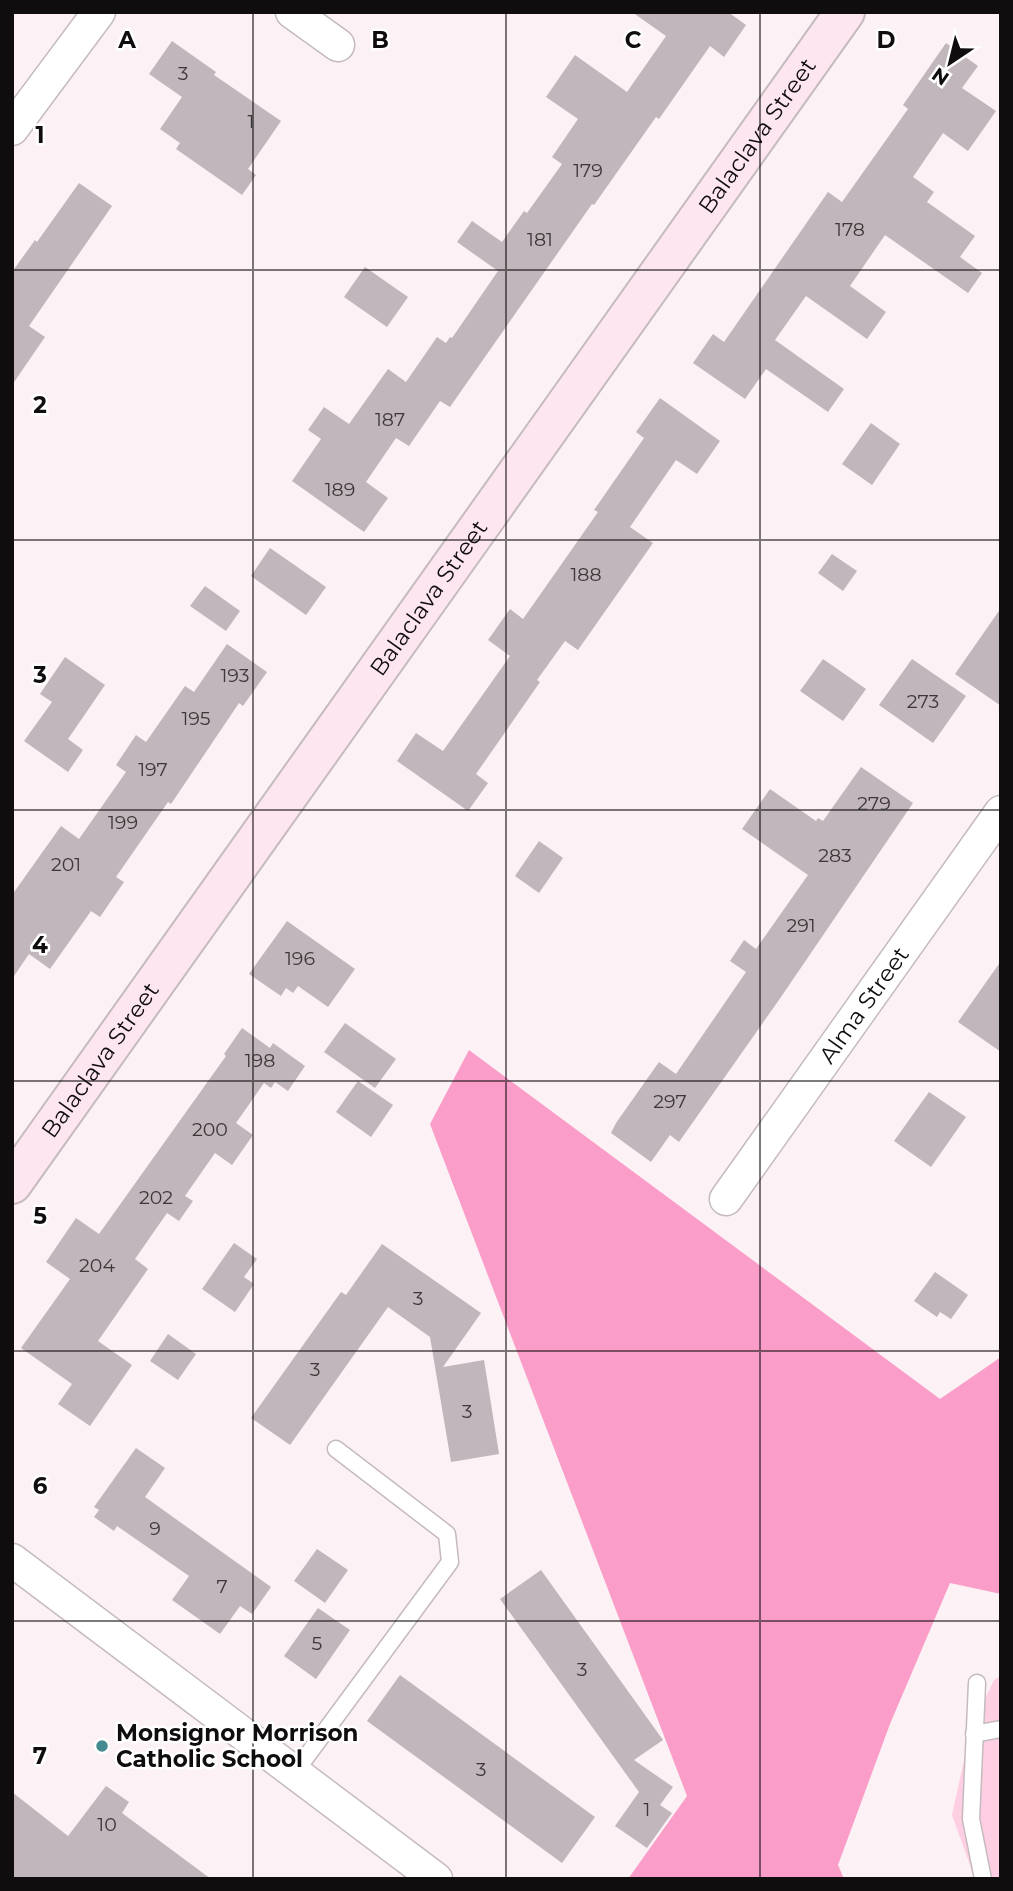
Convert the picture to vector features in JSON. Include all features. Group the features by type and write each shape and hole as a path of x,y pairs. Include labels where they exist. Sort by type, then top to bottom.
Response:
{"street":[{"path":"12,129 99,12"},
{"path":"292,12 338,45"},
{"name":"Balaclava Street","path":"12,1184 845,12"},
{"name":"Alma Street","path":"726,1199 1001,812"},
{"path":"12,1560 436,1879"}],"lane":[{"path":"295,1772 450,1562 447,1534 337,1449"},
{"path":"977,1683 971,1819 983,1879"},
{"path":"974,1734 1001,1729"}],"shaded area":[{"path":"469,1050 940,1399 1001,1357 1001,1594 950,1583 890,1724 838,1865 844,1879 628,1879 687,1796 430,1124"},
{"path":"1001,1676 1001,1879 975,1879 952,1815 971,1728 994,1680"}],"building":[{"path":"632,12 728,12 746,25 724,57 710,46 659,119 656,117 594,205 592,204 450,407 440,401 409,446 396,438 366,482 388,498 364,532 292,481 321,439 308,430 324,407 349,424 388,369 406,382 437,337 446,343 452,338 498,271 457,242 472,221 502,242 524,211 527,213 562,164 552,157 578,119 546,97 575,55 627,92 666,36"},
{"path":"172,41 216,72 214,75 281,121 248,169 256,175 242,195 176,149 180,143 160,129 182,97 149,74"},
{"path":"946,43 978,66 962,88 996,111 968,151 943,133 913,177 934,192 927,202 975,236 960,257 982,273 968,293 885,235 850,286 886,312 867,339 806,296 775,340 844,389 828,412 766,369 745,399 693,363 713,334 724,342 828,192 842,202 908,109 903,105"},
{"path":"79,183 112,206 29,326 45,337 12,385 12,272"},
{"path":"365,267 408,297 387,327 344,297"},
{"path":"660,398 720,441 697,474 676,460 630,527 653,543 578,650 565,641 537,680 540,682 476,774 488,783 468,811 397,761 416,733 443,751 510,656 488,640 510,609 523,619 598,512 594,510 644,438 636,432"},
{"path":"871,423 900,444 872,485 842,464"},
{"path":"270,548 326,587 306,615 251,576"},
{"path":"832,554 857,571 843,591 818,573"},
{"path":"205,586 240,611 226,631 190,606"},
{"path":"1001,608 1001,706 955,674"},
{"path":"227,644 267,672 243,706 239,703 171,804 168,802 116,877 124,882 100,917 91,911 50,969 29,954 12,979 12,895 61,826 79,839 126,772 116,765 136,735 146,742 185,686 194,692"},
{"path":"65,657 105,685 68,739 83,750 68,772 24,741 52,702 40,694"},
{"path":"823,659 866,689 843,721 800,691"},
{"path":"912,659 966,696 933,743 879,705"},
{"path":"861,767 913,803 679,1142 670,1135 651,1162 611,1133 616,1123 659,1062 676,1074 746,972 730,961 744,940 756,949 808,875 742,829 770,789 816,821 818,818 823,821"},
{"path":"539,841 563,858 539,893 515,876"},
{"path":"287,921 355,969 328,1007 298,986 293,993 286,988 281,996 249,974"},
{"path":"1001,961 1001,1052 958,1022"},
{"path":"345,1023 396,1059 375,1088 324,1052"},
{"path":"242,1028 270,1048 273,1043 305,1066 288,1091 275,1082 271,1088 264,1083 236,1123 253,1135 232,1165 215,1153 185,1196 193,1201 179,1221 167,1213 135,1259 148,1269 98,1341 132,1365 90,1426 58,1404 72,1384 21,1348 70,1279 46,1262 76,1218 99,1234 226,1056 224,1054"},
{"path":"358,1081 393,1105 371,1137 336,1112"},
{"path":"929,1092 966,1117 931,1167 894,1141"},
{"path":"234,1243 257,1259 244,1277 254,1284 235,1312 202,1289"},
{"path":"382,1244 481,1313 443,1367 484,1360 499,1454 451,1462 430,1337 388,1307 290,1445 251,1418 341,1292 346,1295"},
{"path":"935,1272 968,1295 951,1319 940,1312 937,1317 914,1301"},
{"path":"168,1334 196,1354 178,1380 150,1361"},
{"path":"136,1448 165,1468 145,1497 271,1587 252,1614 240,1606 220,1634 172,1600 189,1576 117,1526 114,1531 94,1517 99,1510 94,1507"},
{"path":"317,1549 348,1570 325,1603 294,1581"},
{"path":"541,1570 663,1740 634,1760 673,1787 660,1805 672,1813 647,1848 615,1826 639,1792 500,1599"},
{"path":"318,1608 350,1630 316,1679 284,1656"},
{"path":"400,1675 595,1817 562,1863 367,1721"},
{"path":"106,1786 129,1802 122,1813 211,1879 12,1879 12,1792 68,1836"}],"place":[{"name":"Monsignor Morrison Catholic School","path":"102,1746"}]}
